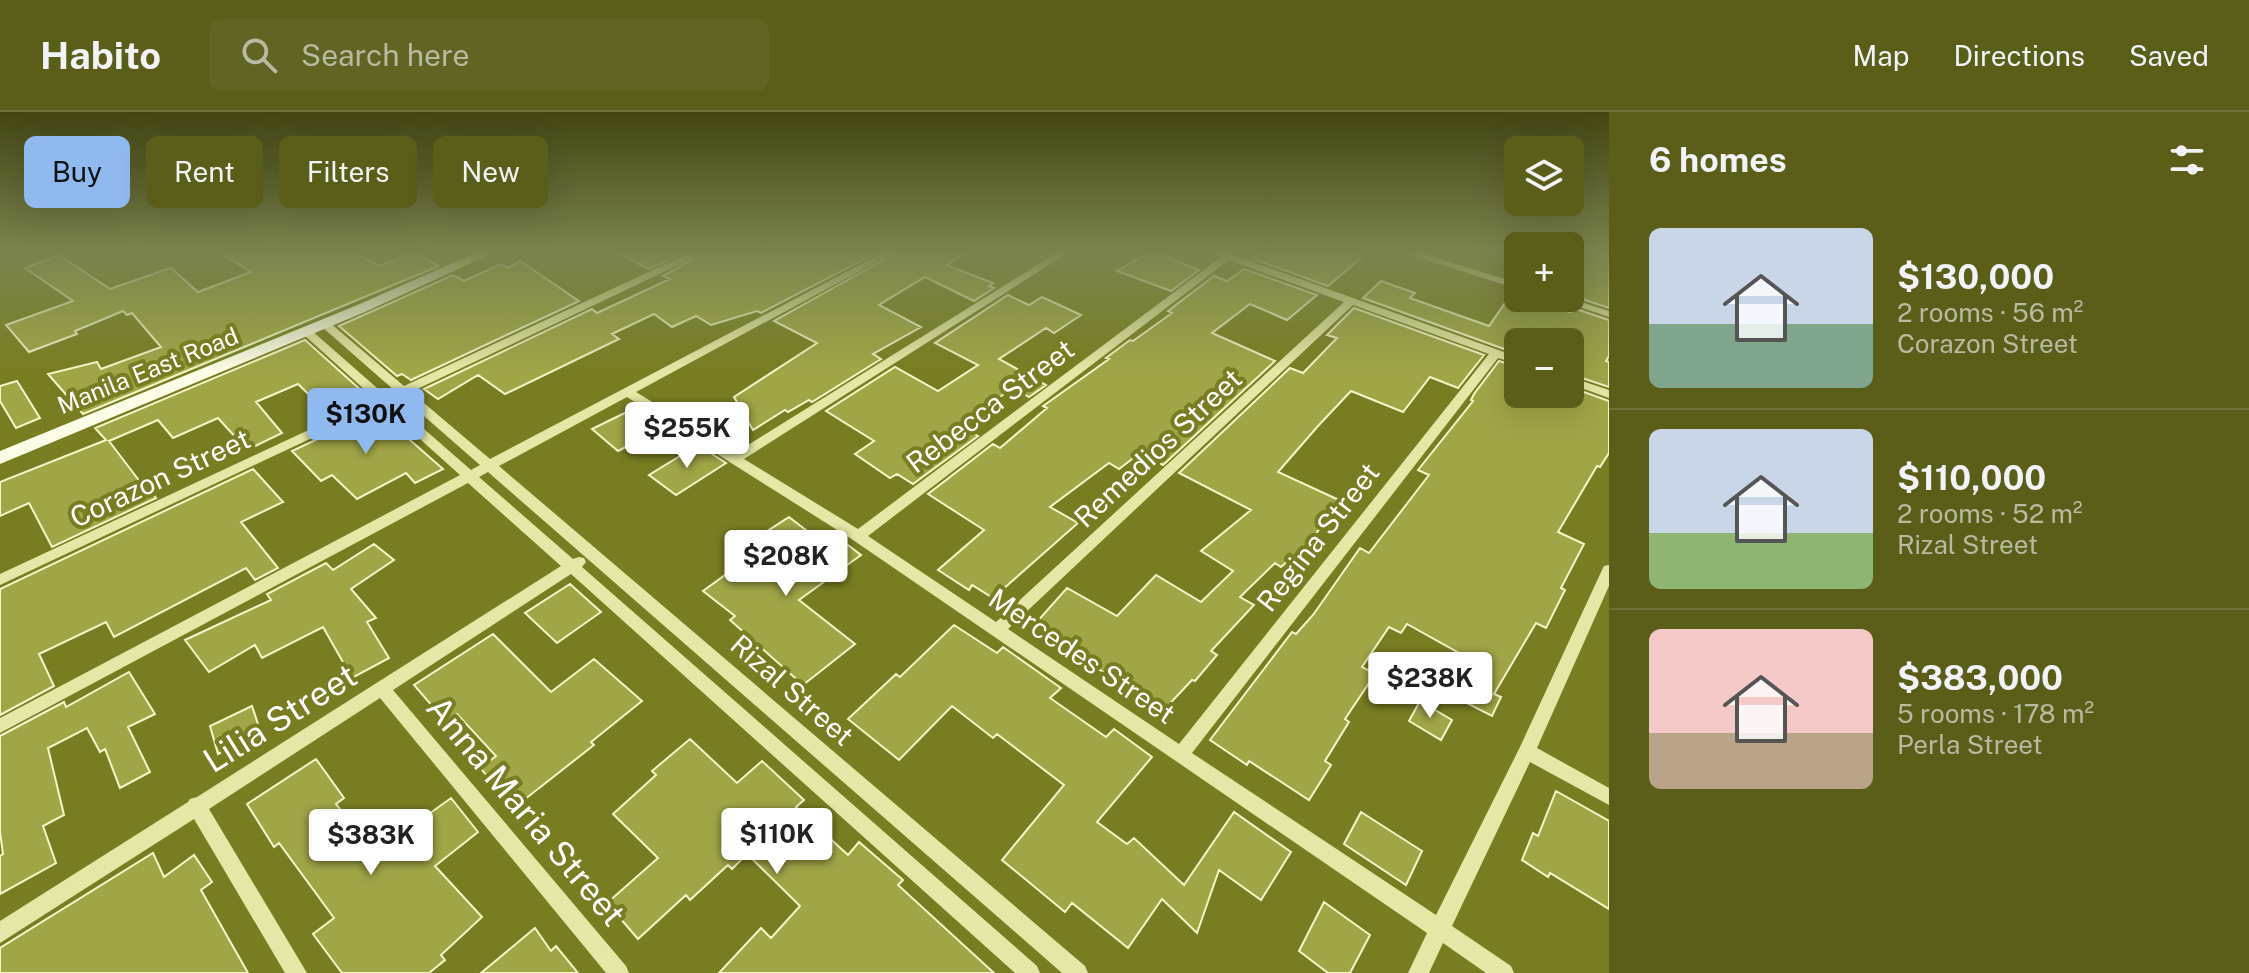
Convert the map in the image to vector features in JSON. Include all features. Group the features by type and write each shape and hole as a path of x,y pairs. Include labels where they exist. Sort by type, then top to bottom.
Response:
{"main road":[{"name":"Manila East Road","path":"0,458 399,291"}],"street":[{"name":"Corazon Street","path":"0,580 616,291"},
{"path":"0,726 816,291"},
{"path":"737,458 1002,291"},
{"name":"Rebecca Street","path":"858,536 1182,291"},
{"path":"1324,291 1504,356"},
{"name":"Remedios Street","path":"997,630 1351,301"},
{"path":"1584,306 1609,314"},
{"name":"Rizal Street","path":"325,324 1078,973"},
{"name":"Rizal Street","path":"307,332 1030,973"},
{"name":"Regina Street","path":"1181,754 1496,353"},
{"path":"1584,385 1609,394"},
{"name":"Mercedes Street","path":"626,391 858,536 1504,973"},
{"name":"Lilia Street","path":"0,933 591,554"},
{"path":"1418,973 1527,751 1609,570"},
{"path":"681,664 701,648"},
{"name":"Anna Maria Street","path":"383,690 619,973"},
{"path":"1527,751 1609,797"},
{"path":"196,805 297,973"}],"building":[{"path":"59,291 378,291 83,414 48,374 97,362 101,369 161,347 132,313 127,315 123,311 75,331 77,334 29,352 6,325 73,301"},
{"path":"417,291 565,291 579,301 411,380 402,374 397,376 339,326"},
{"path":"644,291 803,291 761,313 757,311 711,325 696,316 672,327 654,314 612,334 619,339 505,394 478,375 438,399 424,389 592,309 597,313"},
{"path":"828,291 902,291 879,305 921,327 873,354 881,359 812,402 809,400 788,412 785,410 753,430 734,397 817,343 774,321"},
{"path":"954,291 989,291 974,301"},
{"path":"1194,291 1306,291 1317,295 1287,320 1250,304 1212,333 1275,361 1163,465 1140,453 1119,469 1109,463 1050,507 1078,523 993,598 972,585 969,590 938,570 984,530 928,494 993,444 1000,448 1047,408 1043,406 1109,359 1106,358 1130,340 1133,341 1172,313 1168,311"},
{"path":"1370,291 1410,291 1415,293 1410,298 1489,326 1504,304 1504,312 1584,312 1609,320 1609,356 1606,361 1609,362 1609,387 1584,379 1584,328 1504,328 1504,349 1363,298"},
{"path":"1584,291 1609,291 1609,308 1584,300"},
{"path":"1008,295 1029,305 1042,297 1081,315 1054,333 1046,328 999,359 1046,385 1029,397 1013,388 959,425 978,436 913,484 897,474 890,478 855,454 874,441 826,411 895,367 938,391 978,365 935,343"},
{"path":"1354,308 1484,355 1458,388 1430,377 1403,412 1351,391 1318,426 1278,472 1341,501 1308,544 1281,567 1275,563 1240,597 1254,605 1211,651 1217,655 1195,681 1192,680 1162,712 1034,625 1067,588 1117,616 1156,575 1201,602 1233,571 1201,551 1251,510 1179,473 1290,368 1303,373 1337,338 1327,335"},
{"path":"305,340 363,392 359,395 365,400 331,416 298,384 256,402 282,433 247,450 218,418 173,438 158,420 109,441 156,498 52,547 29,503 0,516 0,482 106,440 95,428"},
{"path":"1499,361 1504,363 1504,408 1584,408 1584,392 1609,401 1609,453 1600,467 1597,466 1558,532 1584,544 1561,588 1565,590 1546,628 1536,623 1494,694 1501,697 1492,716 1457,698 1475,662 1407,624 1401,633 1389,627 1362,667 1375,674 1345,719 1349,722 1325,761 1331,765 1309,800 1210,740 1292,632 1296,634 1313,615 1360,548 1369,553 1429,475 1418,470 1473,401 1474,394"},
{"path":"17,381 40,418 16,428 0,401 0,386"},
{"path":"637,407 666,426 618,451 592,429"},
{"path":"377,411 443,469 415,483 406,473 357,499 332,475 321,481 292,451"},
{"path":"698,445 726,463 676,495 649,475"},
{"path":"253,469 283,502 241,522 278,568 255,580 246,568 114,637 106,622 39,654 54,686 0,715 0,589"},
{"path":"789,517 828,547 840,539 861,555 799,600 855,644 803,685 730,620 735,616 703,591 762,548 752,541"},
{"path":"374,544 394,560 351,589 376,618 367,622 389,658 352,678 323,627 262,658 255,645 209,672 185,640 271,600 267,594 326,563 333,570"},
{"path":"570,584 601,612 557,643 525,613"},
{"path":"954,625 997,653 1003,647 1061,688 1050,698 1106,737 1114,729 1152,757 1097,822 1127,844 1134,838 1184,885 1234,812 1291,852 1261,900 1219,870 1197,933 1162,899 1128,948 1072,903 1065,912 1002,860 1064,785 997,734 993,738 952,706 899,760 848,719 896,674 900,677"},
{"path":"493,634 551,692 594,659 642,701 591,742 594,745 515,807 480,768 496,756 457,714 446,722 414,685"},
{"path":"129,672 155,714 128,727 150,772 120,788 105,749 100,752 87,728 48,748 64,815 43,826 56,863 0,894 0,856 3,854 0,832 0,736 64,702 66,707"},
{"path":"1420,701 1452,720 1441,740 1409,721"},
{"path":"252,706 261,733 218,754 210,726"},
{"path":"690,739 737,783 762,761 804,800 796,807 848,855 859,842 903,880 898,885 994,973 719,973 761,928 771,938 800,906 747,854 732,869 728,865 690,900 686,895 638,939 607,903 658,858 613,814 656,775 652,771"},
{"path":"316,759 344,798 336,804 375,853 451,798 478,832 435,866 482,917 441,955 445,960 429,973 342,973 313,934 334,918 279,843 274,847 247,804"},
{"path":"1556,791 1609,821 1609,909 1550,873 1548,877 1522,860 1533,833 1538,836"},
{"path":"1361,812 1422,851 1406,885 1344,844"},
{"path":"153,853 164,877 194,855 212,882 201,890 248,973 0,973 0,948"},
{"path":"1324,902 1370,935 1350,973 1328,973 1299,951"},
{"path":"535,928 551,951 556,946 578,973 481,973"}]}
